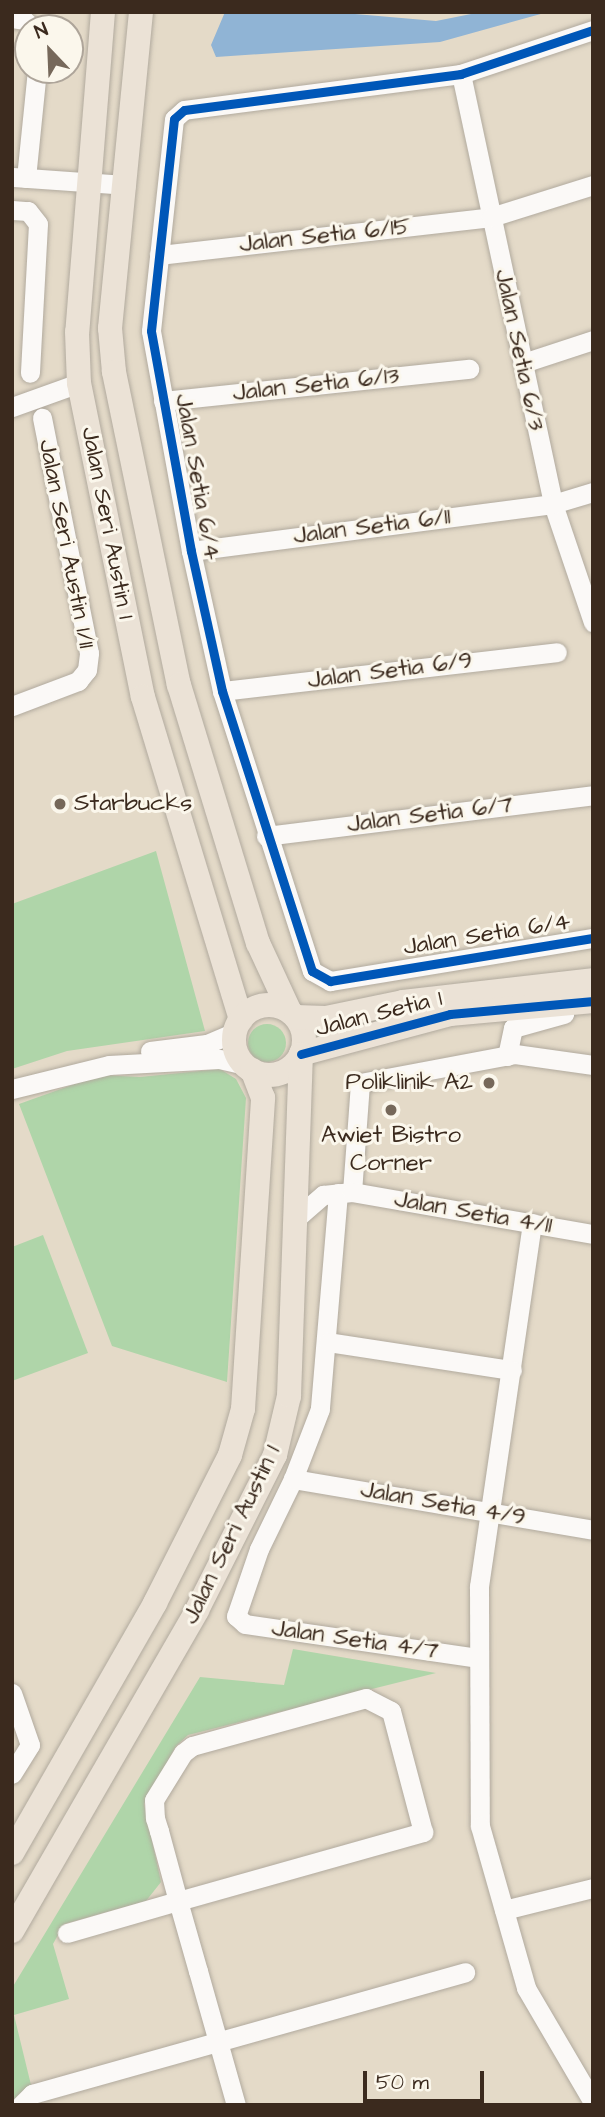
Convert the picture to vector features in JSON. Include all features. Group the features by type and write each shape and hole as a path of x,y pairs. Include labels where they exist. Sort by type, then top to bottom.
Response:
{"main road":[{"name":"Jalan Seri Austin 1","path":"103,12 77,332 79,383 143,697 238,1026"},
{"name":"Jalan Seri Austin 1","path":"141,12 110,328 117,386 179,685 258,943 293,1014"},
{"name":"Jalan Setia 1","path":"293,1014 326,1018 403,1002 593,980"},
{"name":"Jalan Setia 1","path":"301,1054 450,1014 593,1001"},
{"path":"258,1006 293,1014 304,1035 301,1054 276,1074 248,1067 238,1056 238,1026 258,1006"},
{"name":"Jalan Seri Austin 1","path":"12,1931 197,1610 275,1455 289,1396 293,1221 301,1054"},
{"name":"Jalan Seri Austin 1","path":"12,1853 155,1603 230,1455 243,1409 263,1098 248,1067"}],"street":[{"name":"Jalan Setia 6/4","path":"593,30 461,74 184,110 174,119 151,331 191,551 222,691 312,971 330,981 593,938"},
{"name":"Jalan Setia 6/3","path":"461,74 553,504 593,622"},
{"path":"35,84 19,177 126,185"},
{"name":"Jalan Setia 6/15","path":"159,255 491,217 593,185"},
{"path":"12,210 28,211 38,224 30,373"},
{"path":"523,363 593,340"},
{"name":"Jalan Setia 6/13","path":"163,401 469,369"},
{"path":"12,407 79,383"},
{"name":"Jalan Seri Austin 1/11","path":"12,706 78,681 87,670 89,653 42,418"},
{"name":"Jalan Setia 6/11","path":"191,551 553,504 593,492"},
{"name":"Jalan Setia 6/9","path":"222,691 557,652"},
{"name":"Jalan Setia 6/7","path":"267,836 593,795"},
{"path":"507,1055 509,1034 522,1022 593,1009"},
{"path":"12,1080 67,1064 207,1044 238,1026"},
{"path":"293,1479 320,1409 328,1342 329,1268 338,1193 360,1083 507,1055 593,1065"},
{"path":"12,1089 109,1066 219,1059 248,1067"},
{"path":"293,1221 338,1193"},
{"name":"Jalan Setia 4/11","path":"338,1193 593,1234"},
{"path":"533,1223 479,1586 477,1658 480,1826 526,1989 593,2102"},
{"path":"328,1342 512,1370"},
{"name":"Jalan Setia 4/9","path":"293,1479 593,1530"},
{"name":"Jalan Setia 4/7","path":"293,1479 259,1549 236,1616 245,1624 477,1658"},
{"path":"12,1692 30,1745 12,1774"},
{"path":"67,1933 178,1901 423,1832 391,1711 366,1698 192,1746 183,1753 153,1809 178,1901 236,2105"},
{"path":"504,1910 593,1888"},
{"path":"21,2105 32,2094 465,1972"}],"green space":[{"path":"156,851 205,1031 67,1051 12,1069 12,904"},
{"path":"267,1024 281,1029 286,1043 281,1057 267,1062 253,1057 248,1043 253,1029"},
{"path":"220,1069 236,1079 246,1098 227,1382 112,1346 19,1104 100,1075 140,1077"},
{"path":"43,1235 88,1353 12,1381 12,1247"},
{"path":"293,1649 436,1673 188,1735 176,1746 144,1804 161,1882 146,1901 64,1924 53,1944 69,1999 14,2015 31,2085 12,2105 12,1988 200,1677 284,1685"}],"water":[{"path":"225,12 332,12 436,21 481,12 548,12 440,42 216,57 211,45"}],"cycle path":[{"path":"593,30 461,74 184,110 174,119 151,331 191,551 222,691 312,971 330,981 593,938"},
{"path":"301,1054 450,1014 593,1001"}],"place":[{"name":"Starbucks","path":"60,804"},
{"name":"Poliklinik A2","path":"489,1083"},
{"name":"Awiet Bistro Corner","path":"391,1110"}]}
